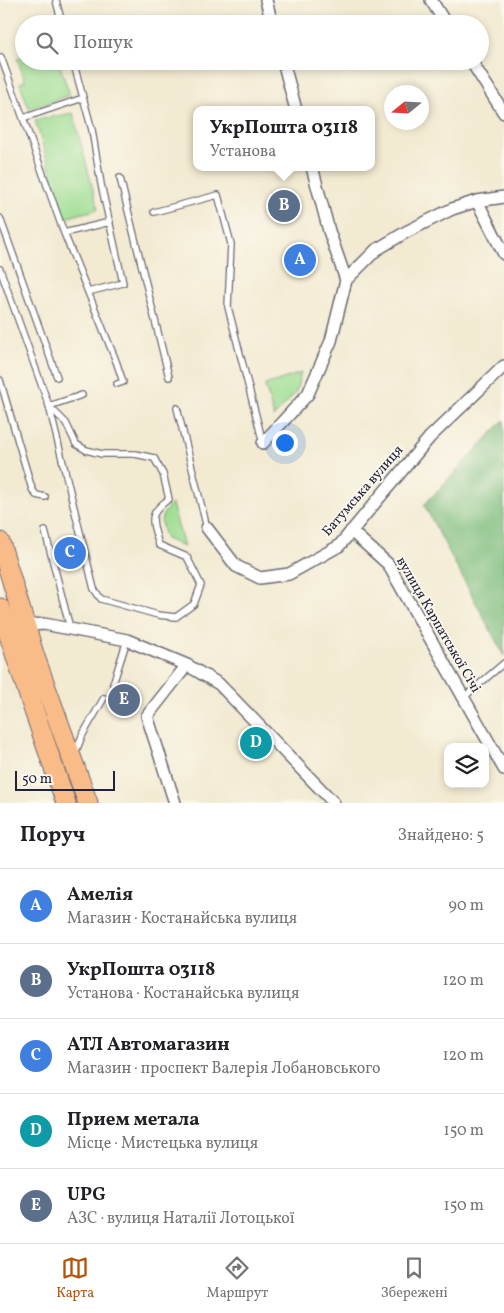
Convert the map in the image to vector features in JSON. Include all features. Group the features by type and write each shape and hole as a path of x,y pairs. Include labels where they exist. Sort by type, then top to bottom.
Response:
{"main road":[{"path":"0,542 16,628 66,803"},
{"path":"0,608 16,628 88,803"}],"street":[{"path":"266,0 270,15"},
{"path":"431,0 440,15"},
{"path":"285,70 295,106"},
{"path":"476,70 504,113"},
{"path":"313,171 329,231 346,280"},
{"path":"263,443 308,394 331,341 346,280 376,250 452,209 477,201 504,197"},
{"path":"477,201 504,254"},
{"name":"Батумська вулиця","path":"206,528 236,566 260,578 289,574 339,546 430,437 504,366"},
{"name":"вулиця Карпатської Січі","path":"351,531 388,564 504,769"},
{"path":"16,628 44,624 70,628 127,640 187,664 219,684 334,803"},
{"path":"175,803 147,716 187,664"}],"lane":[{"path":"56,0 60,15"},
{"path":"1,57 64,232 123,382 117,384"},
{"path":"75,70 92,130 101,184 124,283 88,292"},
{"path":"23,118 83,98"},
{"path":"120,178 169,377"},
{"path":"154,212 218,194 232,244 228,307 263,443"},
{"path":"0,218 58,377"},
{"path":"64,232 110,222"},
{"path":"0,269 49,406 94,589 101,599 158,615 176,617 194,604 201,585 187,557 159,545 152,522 156,508 169,499 163,474 154,458 135,454 102,454 86,450 76,444 66,423 49,406"},
{"path":"0,380 32,489 36,495 45,497"},
{"path":"49,406 82,396"},
{"path":"177,408 206,528"},
{"path":"45,531 70,628"},
{"path":"112,684 127,640"},
{"path":"463,698 504,663"},
{"path":"72,761 82,736 104,698"}],"green space":[{"path":"21,70 61,70 70,95 29,109 20,83 25,81"},
{"path":"73,113 98,209 65,218 35,120"},
{"path":"301,373 296,392 274,417 265,385"},
{"path":"504,420 504,656 424,505"},
{"path":"172,504 184,547 166,539 162,528 162,516"}],"place":[{"name":"УкрПошта 03118","path":"284,206"},
{"name":"Амелія","path":"300,260"},
{"name":"АТЛ Автомагазин","path":"70,553"},
{"name":"UPG","path":"124,700"},
{"name":"Прием метала","path":"256,743"}]}
